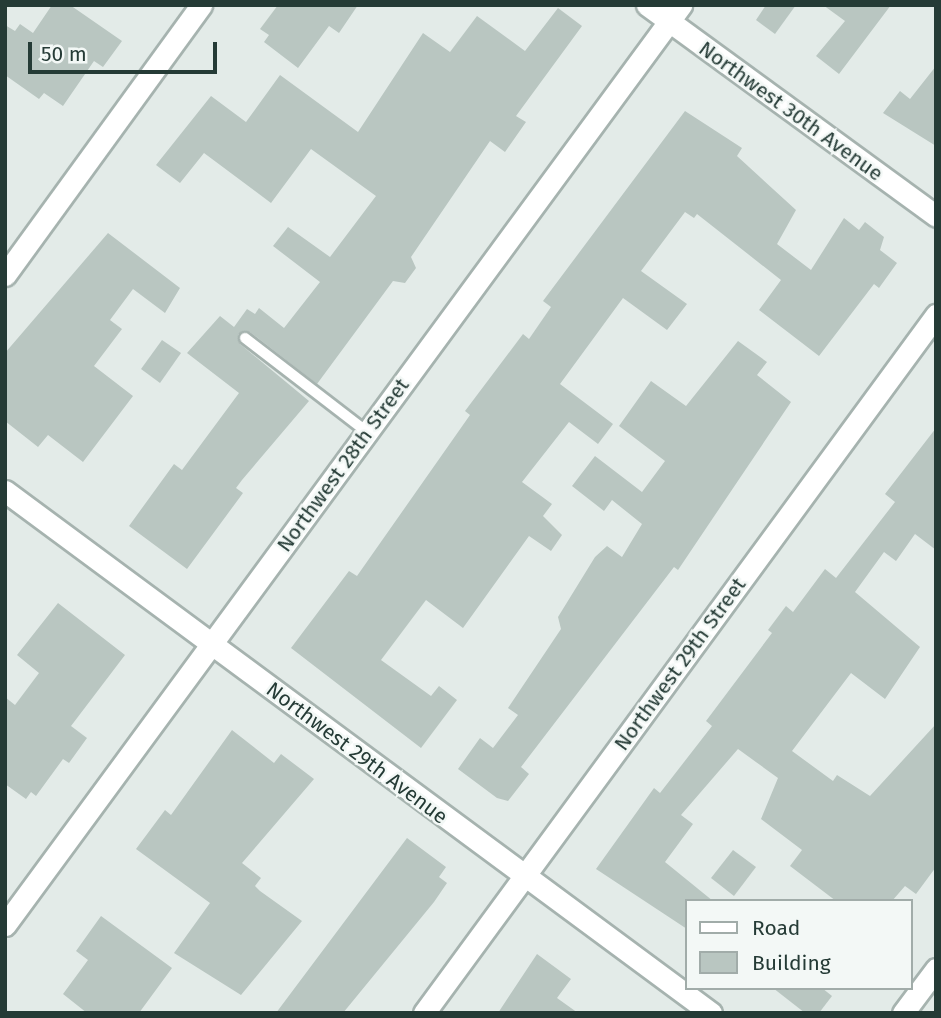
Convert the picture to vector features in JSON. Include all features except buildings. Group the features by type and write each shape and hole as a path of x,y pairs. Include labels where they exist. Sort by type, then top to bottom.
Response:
{"street":[{"path":"5,275 201,5"},
{"name":"Northwest 30th Avenue","path":"647,5 675,13 936,216"},
{"name":"Northwest 28th Street","path":"5,925 675,13"},
{"name":"Northwest 29th Street","path":"424,1013 936,315"},
{"name":"Northwest 29th Avenue","path":"5,491 710,1013"},
{"path":"903,1013 936,969"}],"lane":[{"path":"245,338 368,432"}]}
